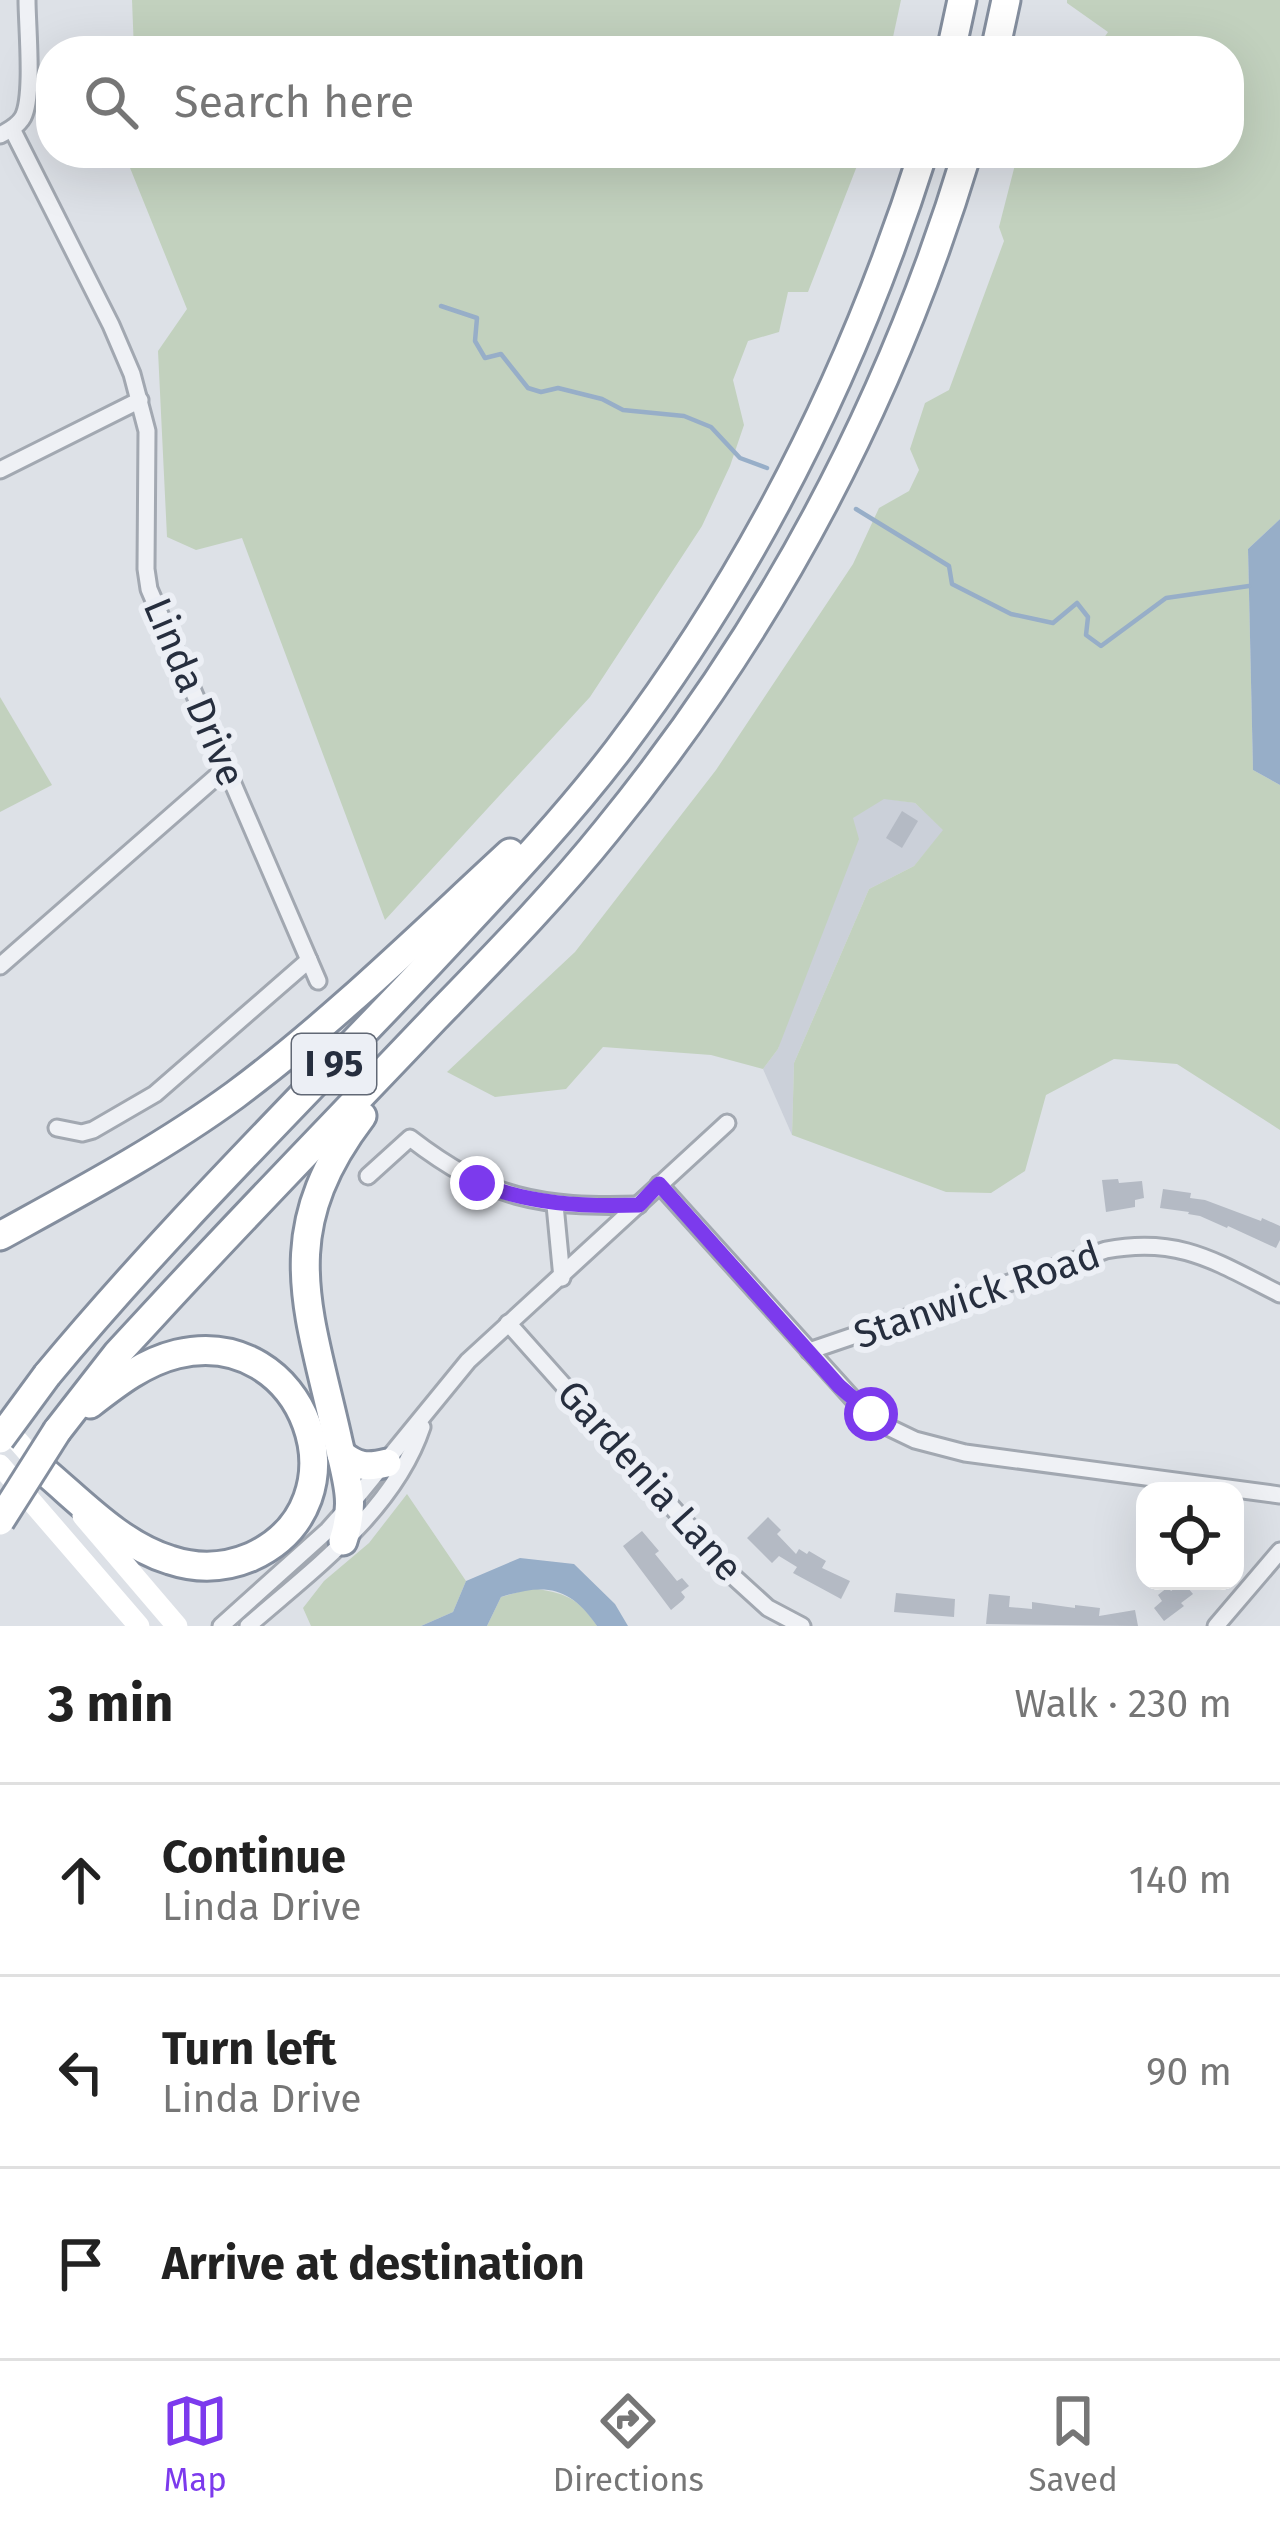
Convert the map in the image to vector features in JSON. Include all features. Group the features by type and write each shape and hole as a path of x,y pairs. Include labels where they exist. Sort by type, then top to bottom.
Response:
{"highway":[{"path":"954,36 962,0"},
{"path":"998,36 1006,0"},
{"name":"I 95","path":"0,1439 113,1298 512,876 617,750 707,621 788,484 855,341 918,168"},
{"name":"I 95","path":"0,1521 57,1431 154,1314 606,832 692,719 788,572 846,463 884,382 963,168"},
{"path":"0,1237 172,1137 264,1072 514,850 617,750"},
{"path":"344,1541 351,1504 305,1283 310,1214 324,1174 346,1137 450,1002"},
{"path":"44,1471 132,1542 169,1560 204,1567 226,1565 263,1551 292,1523 310,1491 314,1452 301,1408 274,1375 238,1356 195,1351 155,1361 78,1410"},
{"path":"341,1454 364,1467 387,1463"}],"main road":[{"path":"0,1420 177,1626"},
{"path":"0,1465 139,1626"}],"street":[{"path":"6,132 24,116 27,0"},
{"name":"Linda Drive","path":"6,132 111,325 132,374 147,431 149,589 318,981"},
{"path":"0,470 140,400"},
{"path":"0,967 225,769"},
{"path":"57,1128 93,1130 154,1094 309,961"},
{"path":"220,1626 328,1529 468,1361 727,1124"},
{"path":"368,1176 410,1138 477,1183 502,1192 555,1205 639,1205"},
{"path":"659,1184 839,1386 871,1414 915,1440 940,1448 1280,1495"},
{"path":"555,1205 562,1278"},
{"name":"Stanwick Road","path":"809,1351 1106,1250 1130,1246 1197,1253 1280,1294"},
{"name":"Gardenia Lane","path":"508,1324 735,1578 768,1608 802,1626"},
{"path":"248,1626 344,1541 403,1468 425,1416"},
{"path":"1216,1626 1280,1551"}],"shaded area":[{"path":"883,798 915,803 944,830 914,866 869,889 794,1063 792,1135 763,1069 778,1049 852,818"}],"green space":[{"path":"132,0 901,0 893,36 133,36"},
{"path":"1280,0 1280,519 1248,549 1253,770 1280,785 1280,1130 1177,1064 1114,1059 1046,1095 1025,1171 991,1193 946,1192 792,1135 794,1063 869,889 914,866 943,830 915,803 884,799 853,818 859,839 778,1049 763,1069 711,1055 603,1047 566,1089 495,1097 447,1072 575,952 716,770 853,564 879,508 909,491 919,470 910,449 925,403 949,390 1004,241 999,227 1014,168 1244,168 1244,36 1105,36 1108,32 1067,3"},
{"path":"130,168 856,168 808,292 788,292 779,332 748,341 733,380 744,425 702,526 590,697 385,920 242,538 196,550 167,537 158,351 187,309"},
{"path":"0,697 52,785 0,812"},
{"path":"407,1494 466,1581 453,1612 421,1626 311,1626 303,1608 324,1581 369,1543"},
{"path":"532,1588 569,1598 597,1626 487,1626 501,1597"}],"water":[{"path":"1280,519 1280,785 1253,770 1248,549"},
{"path":"520,1558 574,1564 615,1604 628,1626 597,1626 577,1603 544,1589 501,1597 487,1626 421,1626 453,1612 466,1581"}],"building":[{"path":"902,811 918,821 902,848 886,838"},
{"path":"1118,1179 1119,1183 1142,1181 1144,1198 1135,1200 1135,1207 1106,1212 1102,1180"},
{"path":"1163,1189 1191,1193 1190,1198 1262,1218 1280,1226 1280,1240 1276,1248 1189,1212 1160,1208"},
{"path":"768,1517 796,1554 799,1549 809,1551 826,1561 822,1568 850,1581 841,1599 793,1573 797,1567 779,1556 772,1563 747,1538"},
{"path":"642,1531 677,1581 682,1578 689,1586 671,1610 623,1546"},
{"path":"1171,1591 1193,1594 1164,1621 1154,1608 1162,1601 1158,1595"},
{"path":"896,1593 955,1599 954,1617 894,1612"},
{"path":"989,1594 1010,1596 1009,1607 1032,1609 1032,1602 1075,1605 1100,1608 1099,1616 1135,1610 1138,1626 986,1624"}],"waterway":[{"path":"441,306 477,318 475,341 485,358 501,354 528,388 541,392 558,388 602,399 623,410 684,416 711,427 740,458 767,468"},
{"path":"856,509 949,566 952,584 1011,614 1053,623 1077,603 1088,617 1086,635 1101,646 1166,598 1249,586"}],"route":[{"path":"477,1183 527,1200 583,1207 639,1205 659,1184 839,1386 871,1414"}]}
